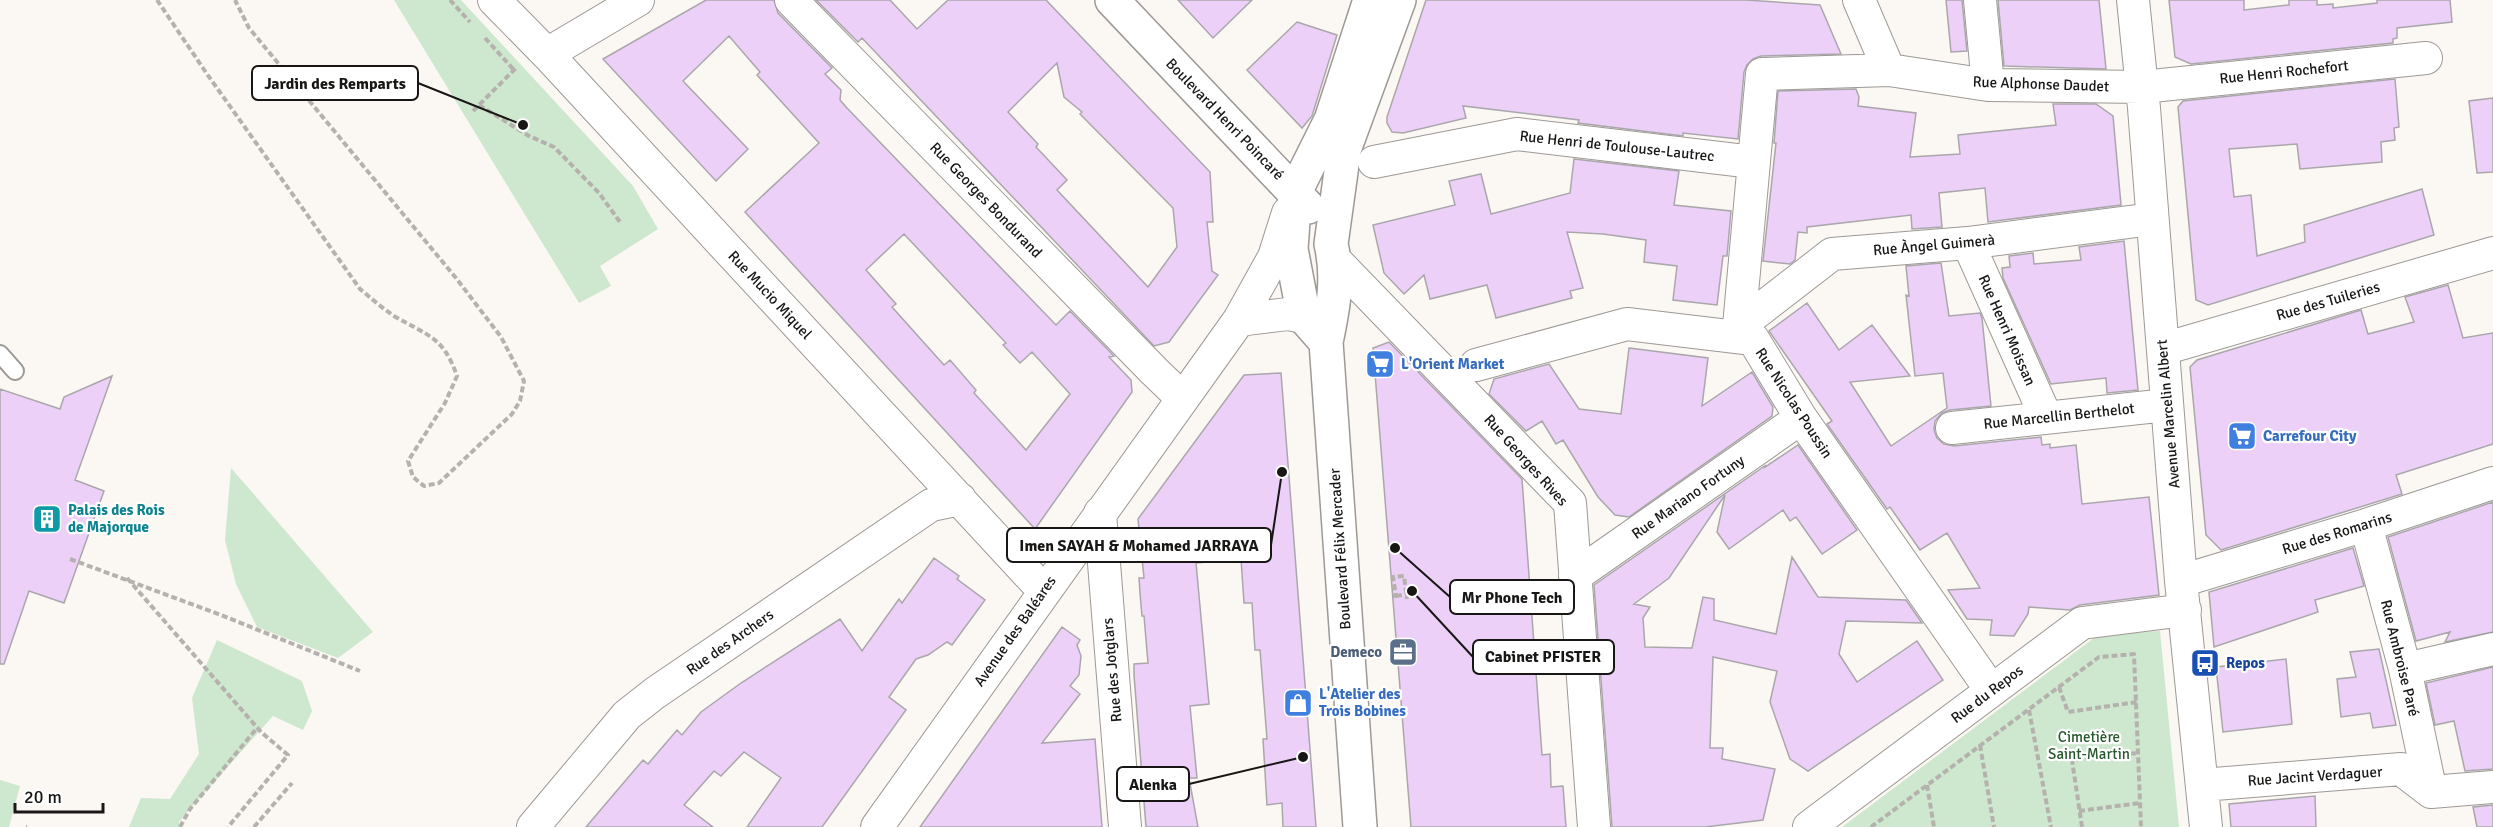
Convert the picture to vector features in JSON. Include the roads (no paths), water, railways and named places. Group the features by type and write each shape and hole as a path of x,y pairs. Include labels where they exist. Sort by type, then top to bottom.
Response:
{"main road":[{"name":"Boulevard Henri Poincaré","path":"1112,0 1295,192 1318,219 1333,252"},
{"path":"1326,342 1304,317 1291,249 1295,192 1331,120 1370,0"},
{"name":"Boulevard Félix Mercader","path":"1360,827 1326,342 1335,301 1333,252 1344,150 1399,0"}],"street":[{"name":"Rue Mucio Miquel","path":"494,0 548,54 1044,591"},
{"path":"548,54 638,0"},
{"name":"Rue Georges Bondurand","path":"791,0 1182,398"},
{"path":"1859,0 1889,70"},
{"path":"1980,0 1988,85"},
{"name":"Avenue Marcelin Albert","path":"2133,0 2183,596 2206,827"},
{"name":"Rue Henri Rochefort","path":"2142,87 2426,58"},
{"name":"Rue Alphonse Daudet","path":"1753,162 1762,74 1889,70 1988,85 2142,87"},
{"name":"Rue Henri de Toulouse-Lautrec","path":"1374,162 1517,134 1753,162"},
{"path":"1476,365 1627,324 1746,333 1753,162"},
{"name":"Avenue des Baléares","path":"877,827 1239,320 1274,257 1295,192"},
{"name":"Rue Àngel Guimerà","path":"1746,333 1832,254 1968,243 2152,219"},
{"name":"Rue Henri Moissan","path":"1968,243 2046,417"},
{"name":"Rue Georges Rives","path":"1333,252 1570,503 1594,827"},
{"name":"Rue des Tuileries","path":"2163,349 2493,253"},
{"path":"1239,320 1288,314 1304,317"},
{"name":"Rue Nicolas Poussin","path":"1746,333 1801,418 1991,690"},
{"name":"Rue Marcellin Berthelot","path":"1952,428 2167,405"},
{"name":"Rue Mariano Fortuny","path":"1575,576 1801,418"},
{"name":"Rue des Romarins","path":"2183,596 2366,525 2493,483"},
{"name":"Rue des Archers","path":"533,827 627,715 646,700 931,505 960,499"},
{"name":"Rue des Jotglars","path":"1100,513 1125,827"},
{"name":"Rue Ambroise Paré","path":"2366,525 2405,669 2431,792"},
{"name":"Rue du Repos","path":"1809,827 2082,623 2183,596"},
{"path":"2405,669 2493,649"},
{"name":"Rue Jacint Verdaguer","path":"2202,785 2401,769 2431,792"},
{"path":"2431,792 2493,787"}],"lane":[{"path":"0,354 15,371"}],"place":[{"name":"Jardin des Remparts","path":"523,125"},
{"name":"L'Orient Market","path":"1380,364"},
{"name":"Carrefour City","path":"2242,436"},
{"name":"Imen SAYAH & Mohamed JARRAYA","path":"1282,472"},
{"name":"Palais des Rois de Majorque","path":"47,519"},
{"name":"Mr Phone Tech","path":"1395,548"},
{"name":"Cabinet PFISTER","path":"1412,591"},
{"name":"Demeco","path":"1403,652"},
{"name":"Repos","path":"2205,663"},
{"name":"L'Atelier des Trois Bobines","path":"1298,703"},
{"name":"Alenka","path":"1303,757"}],"park label":[{"name":"Cimetière Saint-Martin","path":"2089,746"}]}
